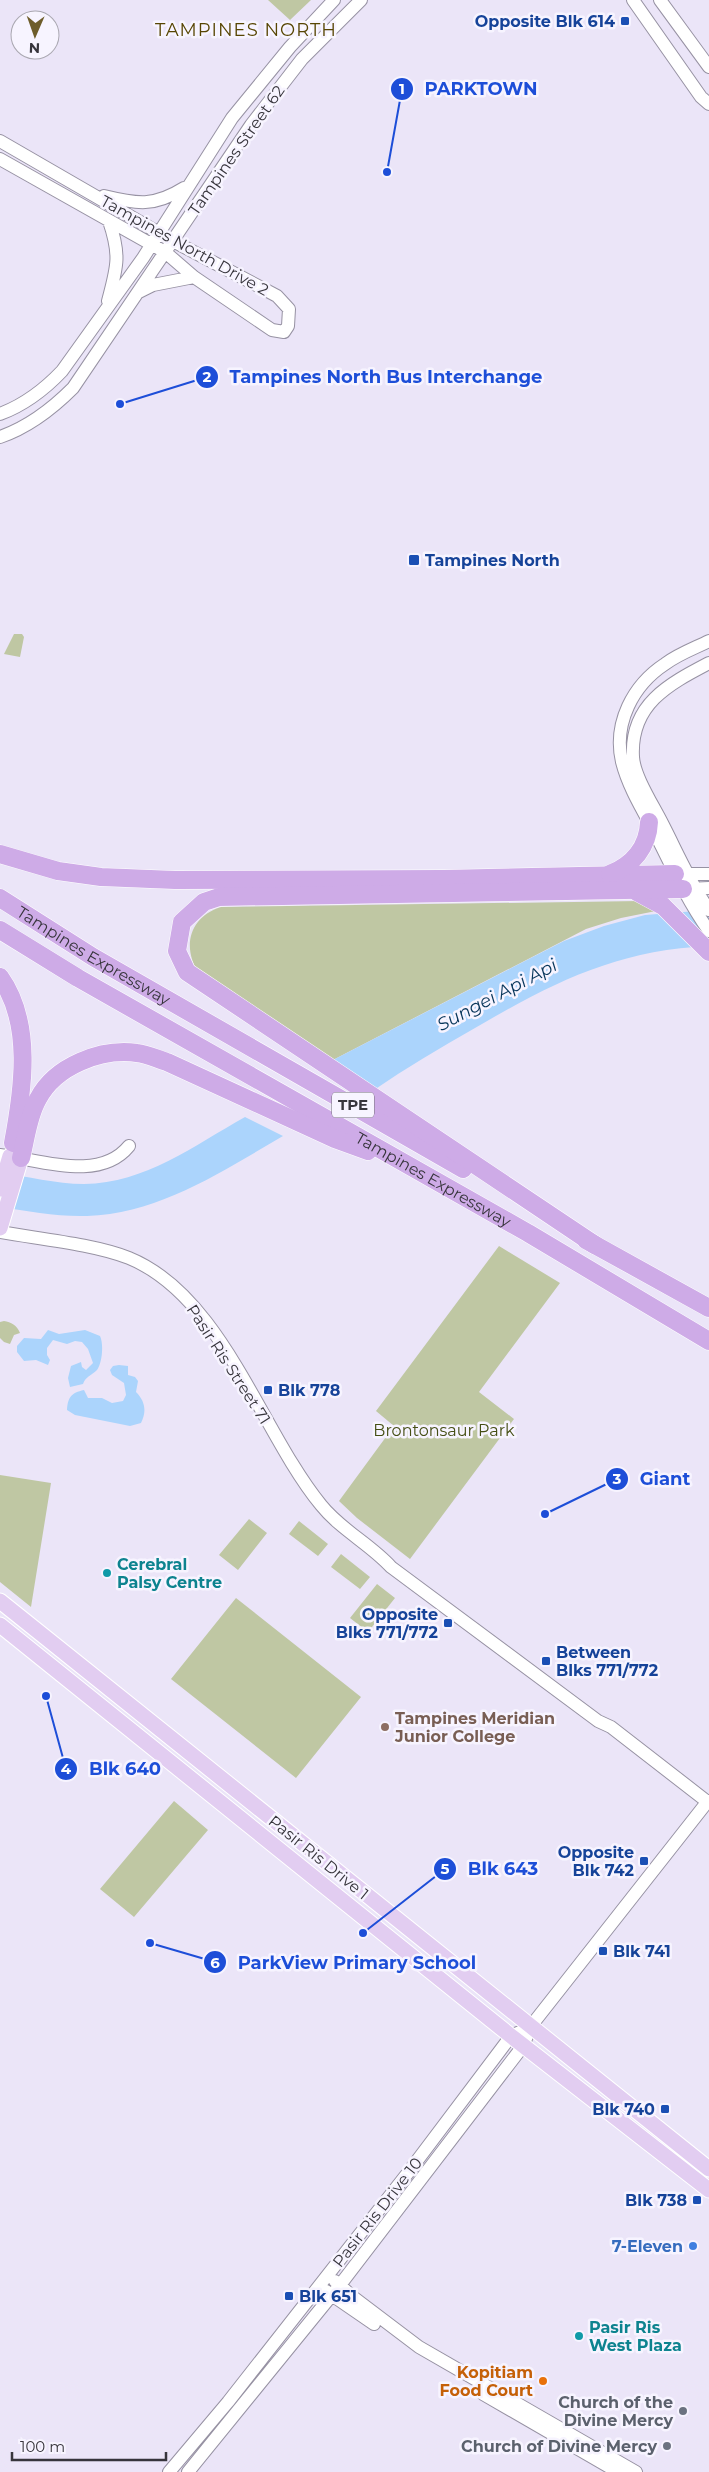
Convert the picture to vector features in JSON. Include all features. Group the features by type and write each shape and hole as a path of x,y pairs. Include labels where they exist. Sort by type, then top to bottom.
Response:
{"highway":[{"path":"605,876 624,869 643,848 649,832 649,822"},
{"path":"0,854 58,872 102,877 257,881 605,876 686,886"},
{"path":"595,1245 187,972 177,951 182,922 204,902 219,897 632,890 686,886"},
{"path":"632,890 662,906 709,952"},
{"name":"Tampines Expressway","path":"0,898 93,957 595,1245 709,1308"},
{"name":"Tampines Expressway","path":"0,930 78,978 412,1166 709,1341"},
{"path":"0,977 11,992 19,1016 22,1047 19,1111 11,1163"},
{"path":"11,1163 37,1099 50,1081 76,1064 94,1056 118,1052 138,1053 167,1062 335,1139 412,1166"},
{"path":"630,1294 709,1348"}],"main road":[{"path":"0,1189 11,1163"},
{"path":"1,1226 11,1163"},
{"name":"Pasir Ris Drive 1","path":"0,1601 709,2169"},
{"name":"Pasir Ris Drive 1","path":"0,1625 517,2041 709,2190"}],"street":[{"name":"Tampines Street 62","path":"0,414 17,408 46,387 62,371 152,245 186,187 237,112 290,47 334,0"},
{"name":"Tampines Street 62","path":"0,437 33,422 56,405 73,388 251,125 302,59 361,0"},
{"path":"632,0 701,96 709,104"},
{"path":"660,0 709,67"},
{"name":"Tampines North Drive 2","path":"0,141 172,241 277,296 288,310 288,326 284,332 272,330 194,277 165,252 0,159"},
{"path":"90,192 135,204 166,200 186,187"},
{"path":"107,307 117,267 118,254 109,221"},
{"path":"137,293 153,285 194,277"},
{"path":"79,346 96,339 105,342"},
{"path":"709,641 665,664 635,691 623,719 620,745 622,762 631,786 709,931"},
{"path":"707,907 686,886 633,758 635,734 640,717 650,700 674,681 709,662"},
{"path":"686,886 709,874"},
{"path":"686,886 709,888"},
{"path":"11,1163 75,1166 98,1164 121,1156 129,1146"},
{"name":"Pasir Ris Street 71","path":"1,1226 129,1258 151,1270 176,1289 192,1304 221,1344 301,1478 321,1506 342,1528 383,1558 392,1568 542,1680 598,1721 611,1727 709,1802"},
{"name":"Pasir Ris Drive 10","path":"169,2472 217,2416 364,2228 530,2026 709,1802"},
{"name":"Pasir Ris Drive 10","path":"188,2472 377,2237 517,2041"},
{"path":"364,2228 377,2237"},
{"path":"327,2275 419,2347 636,2472"},
{"path":"318,2286 410,2350 618,2472"}],"green space":[{"path":"268,0 311,0 290,20"},
{"path":"14,634 22,634 24,637 20,657 4,654"},
{"path":"640,901 656,911 621,918 586,929 331,1061 200,975 194,965 191,954 191,935 195,926 210,912 221,907"},
{"name":"Brontonsaur Park","path":"499,1246 560,1283 479,1392 514,1419 410,1559 357,1518 339,1501 394,1426 376,1411"},
{"path":"4,1321 14,1324 20,1333 14,1335 10,1344 0,1338 0,1322"},
{"path":"0,1475 51,1483 31,1607 0,1582"},
{"path":"249,1519 267,1533 238,1570 219,1555"},
{"path":"299,1521 328,1544 318,1556 289,1534"},
{"path":"341,1554 370,1577 360,1589 331,1567"},
{"path":"377,1584 395,1598 368,1632 350,1618"},
{"path":"236,1598 361,1697 296,1778 171,1679"},
{"path":"174,1801 208,1830 134,1917 100,1889"}],"water":[{"name":"Sungei Api Api","path":"709,910 709,946 644,954 615,962 559,983 503,1012 374,1090 331,1061 564,941 604,926 645,915"},
{"path":"245,1117 283,1136 213,1176 165,1199 114,1213 87,1216 54,1215 0,1207 0,1173 63,1183 107,1182 128,1177 168,1161"},
{"path":"48,1330 59,1334 85,1330 100,1336 102,1349 100,1363 97,1370 83,1384 70,1387 68,1378 71,1366 81,1362 82,1367 86,1370 93,1363 88,1349 82,1342 75,1341 67,1344 53,1340 47,1348 47,1355 50,1360 48,1365 36,1360 24,1361 17,1352 17,1346 24,1338 41,1339"},
{"path":"113,1366 128,1366 128,1375 135,1377 138,1381 136,1392 143,1403 144,1410 141,1423 130,1426 75,1415 67,1410 71,1396 84,1390 88,1398 102,1398 112,1403 123,1401 126,1395 124,1383 112,1375 110,1370"}],"place":[{"name":"Opposite Blk 614","path":"625,21"},
{"name":"PARKTOWN","path":"387,172"},
{"name":"Tampines North Bus Interchange","path":"120,404"},
{"name":"Tampines North","path":"414,560"},
{"name":"Blk 778","path":"268,1390"},
{"name":"Giant","path":"545,1514"},
{"name":"Cerebral Palsy Centre","path":"107,1573"},
{"name":"Opposite Blks 771/772","path":"448,1623"},
{"name":"Between Blks 771/772","path":"546,1661"},
{"name":"Blk 640","path":"46,1696"},
{"name":"Tampines Meridian Junior College","path":"385,1727"},
{"name":"Opposite Blk 742","path":"644,1861"},
{"name":"Blk 643","path":"363,1933"},
{"name":"ParkView Primary School","path":"150,1943"},
{"name":"Blk 741","path":"603,1951"},
{"name":"Blk 740","path":"665,2109"},
{"name":"Blk 738","path":"697,2200"},
{"name":"7-Eleven","path":"693,2246"},
{"name":"Blk 651","path":"289,2296"},
{"name":"Pasir Ris West Plaza","path":"579,2336"},
{"name":"Kopitiam Food Court","path":"543,2381"},
{"name":"Church of the Divine Mercy","path":"683,2411"},
{"name":"Church of Divine Mercy","path":"667,2446"}],"district":[{"name":"TAMPINES NORTH","path":"246,30"}]}
